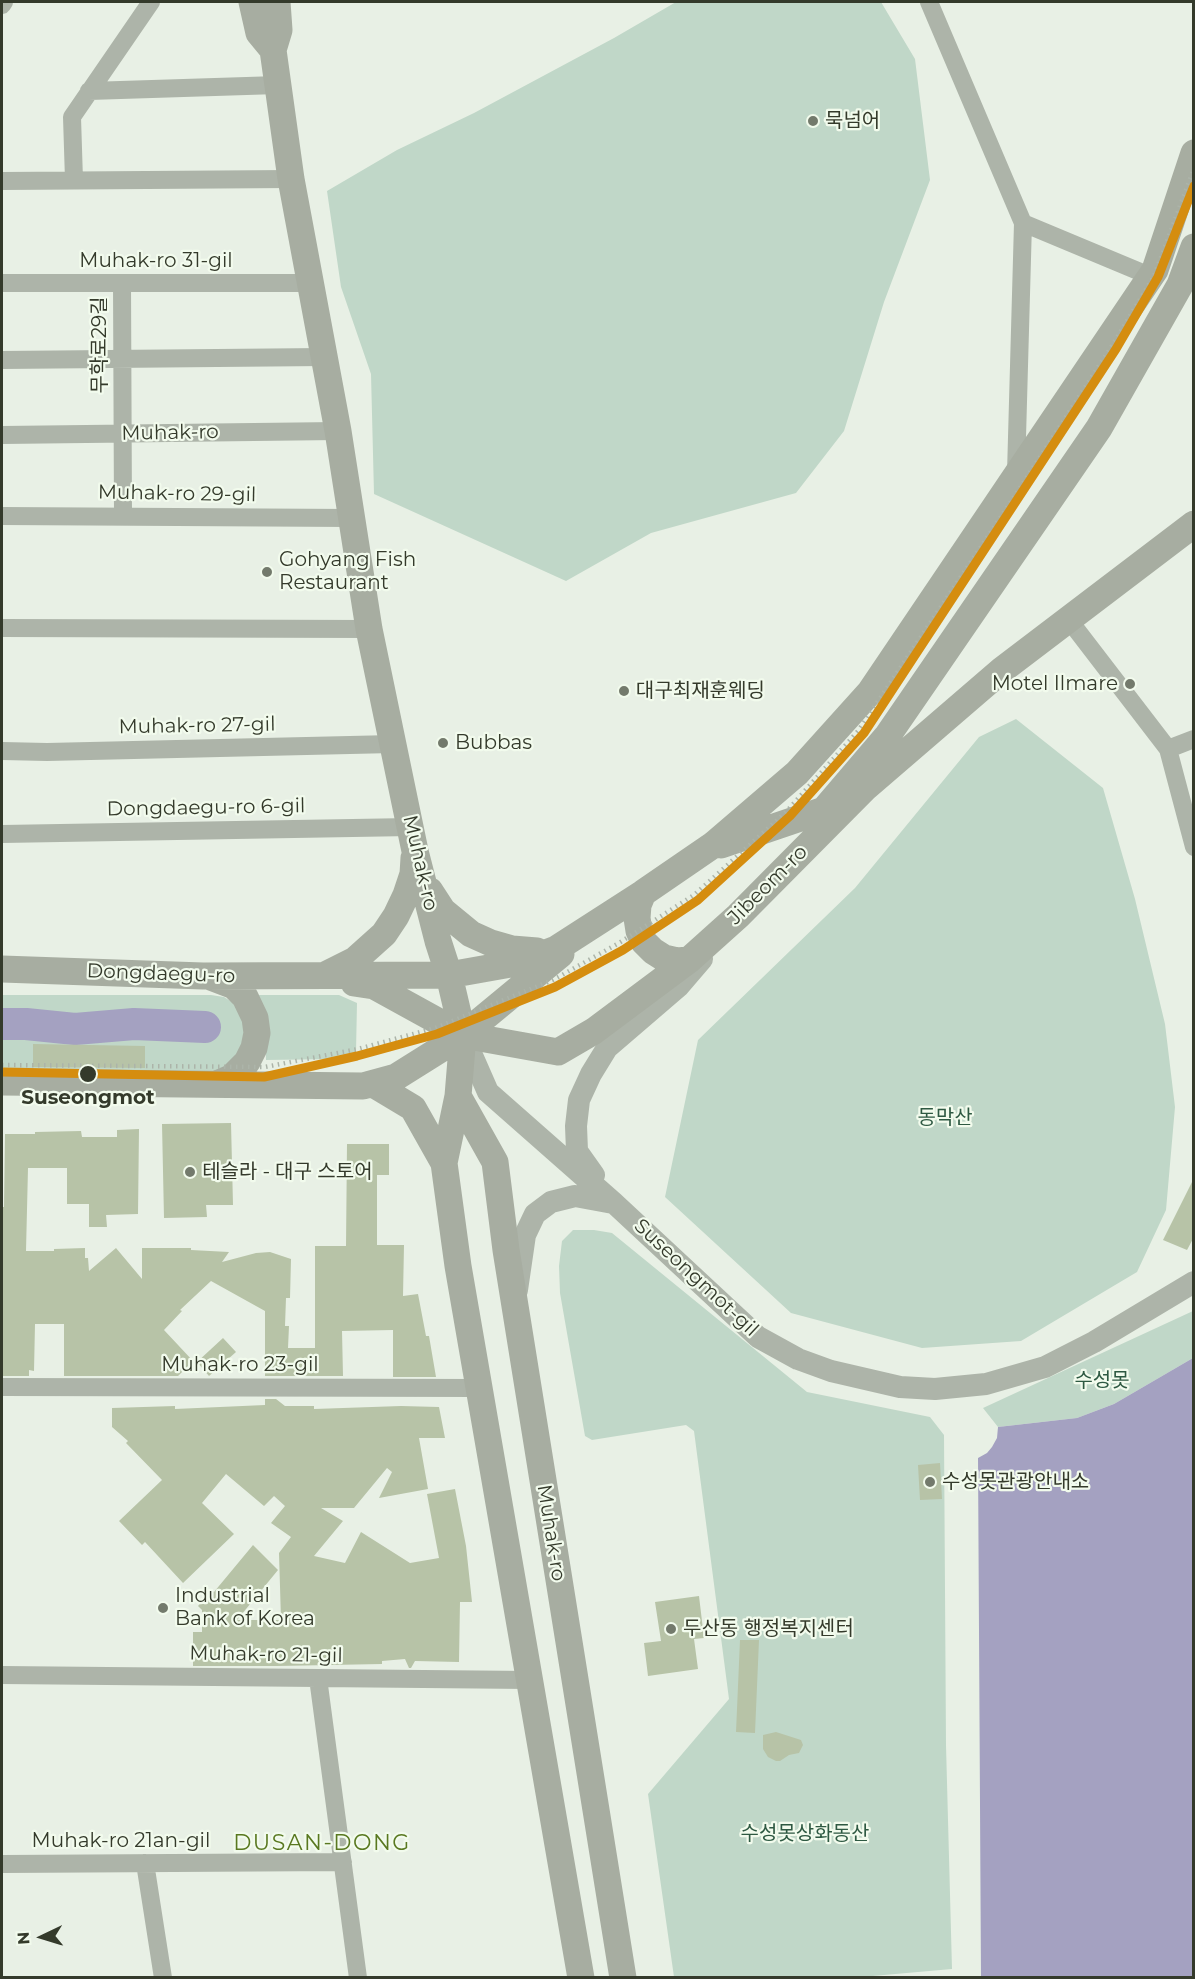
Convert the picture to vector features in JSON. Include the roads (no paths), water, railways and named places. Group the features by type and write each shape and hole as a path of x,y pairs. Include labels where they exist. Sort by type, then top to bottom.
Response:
{"main road":[{"name":"Muhak-ro","path":"252,2 259,33 273,50"},
{"name":"Muhak-ro","path":"277,2 279,30 273,50 291,179 339,431 369,629 413,839 463,1035 458,1096 444,1163 458,1266 581,1977"},
{"path":"320,977 449,975 522,962 556,949 704,851 797,773 870,692 1153,273 1194,153"},
{"path":"704,851 824,810 881,743 1099,428 1187,288 1194,247"},
{"name":"Jibeom-ro","path":"320,977 374,986 463,1035 558,1052 594,1032 689,960 738,916 865,788 1002,670 1194,524"},
{"path":"320,977 355,960 384,934 396,916 413,874 413,839"},
{"path":"423,880 443,911 471,934 491,944 512,949 534,951 556,949"},
{"path":"643,893 638,905 637,918 644,942 664,958 677,961 689,960"},
{"path":"2,1082 363,1086 373,1084 396,1077 463,1035 612,913"},
{"name":"Dongdaegu-ro","path":"2,969 203,976 320,977"},
{"path":"203,976 227,982 240,992 249,1004 256,1025 256,1041 247,1062 231,1078 217,1084"},
{"path":"373,1084 413,1108 444,1163"},
{"name":"Muhak-ro","path":"458,1096 495,1162 515,1304 623,1977"}],"street":[{"path":"74,180 72,117 151,2"},
{"path":"929,2 1023,223 1016,476"},
{"path":"90,91 278,85"},
{"path":"2,181 291,179"},
{"path":"1023,223 1187,288"},
{"name":"Muhak-ro 31-gil","path":"2,283 310,284"},
{"name":"무학로29길","path":"122,283 123,516"},
{"path":"2,360 324,357"},
{"name":"Muhak-ro","path":"2,435 339,431"},
{"name":"Muhak-ro 29-gil","path":"2,516 351,518"},
{"path":"1069,620 1168,749 1194,847"},
{"path":"2,628 369,629"},
{"path":"1168,749 1194,739"},
{"name":"Muhak-ro 27-gil","path":"2,751 47,752 393,744"},
{"name":"Dongdaegu-ro 6-gil","path":"2,834 413,839"},
{"path":"614,1203 577,1151 576,1126 579,1100 591,1074 608,1048 678,987 738,916"},
{"name":"Suseongmot-gil","path":"463,1035 488,1092 614,1203 758,1337 798,1359 831,1371 900,1387 934,1389 986,1384 1045,1367 1095,1342 1194,1282"},
{"path":"515,1304 525,1235 535,1214 551,1202 575,1196 614,1203"},
{"name":"Muhak-ro 23-gil","path":"2,1387 479,1388"},
{"name":"Muhak-ro 21-gil","path":"2,1675 529,1680"},
{"path":"318,1678 358,1977"},
{"name":"Muhak-ro 21an-gil","path":"2,1863 343,1862"},
{"path":"145,1863 163,1977"}],"waterway":[{"path":"2,1024 75,1029 134,1024 205,1027"}],"railway":[{"path":"2,1065 265,1067 358,1049 435,1028 553,980 619,943 694,895 785,813 858,731 1016,494 1154,276 1194,168"}],"place":[{"name":"묵넘어","path":"813,121"},
{"name":"Gohyang Fish Restaurant","path":"267,572"},
{"name":"Motel Ilmare","path":"1130,684"},
{"name":"대구최재훈웨딩","path":"624,691"},
{"name":"Bubbas","path":"443,743"},
{"name":"Suseongmot","path":"88,1074"},
{"name":"테슬라 - 대구 스토어","path":"190,1172"},
{"name":"수성못관광안내소","path":"930,1482"},
{"name":"Industrial Bank of Korea","path":"163,1608"},
{"name":"두산동 행정복지센터","path":"671,1629"}],"district":[{"name":"DUSAN-DONG","path":"322,1844"}],"park label":[{"name":"동막산","path":"945,1118"},
{"name":"수성못","path":"1102,1381"},
{"name":"수성못상화동산","path":"805,1834"}]}
